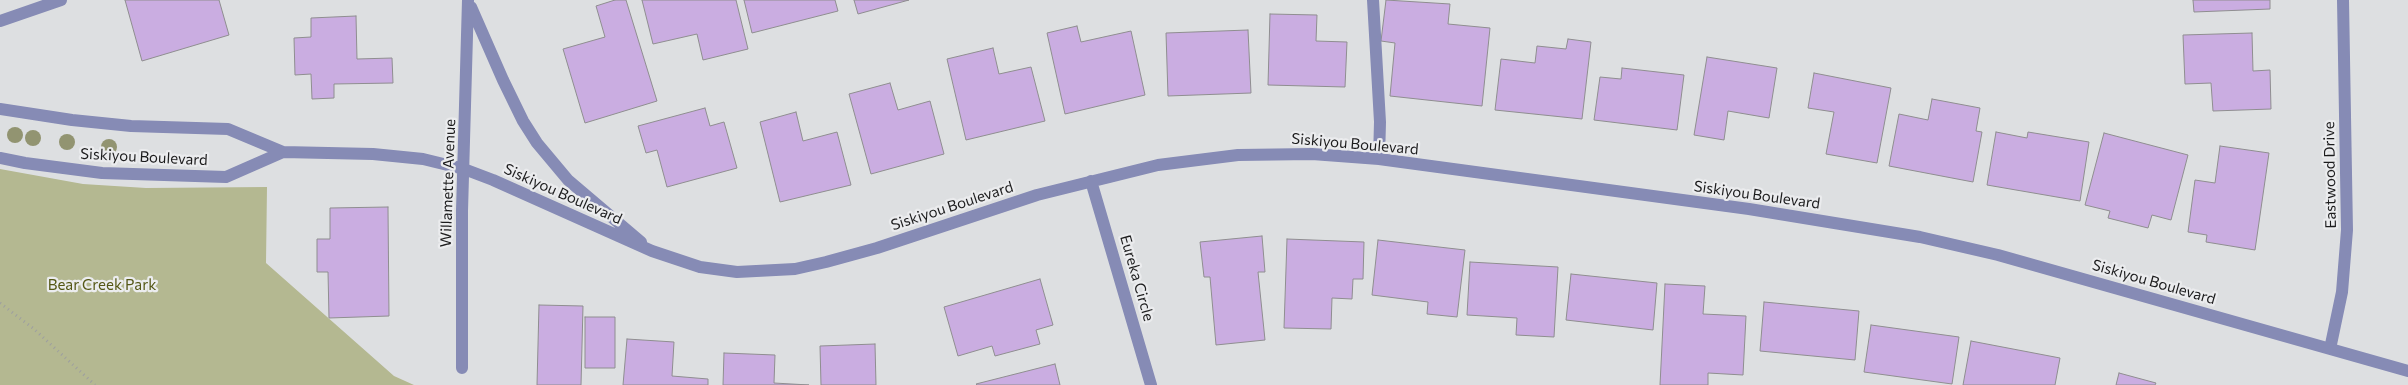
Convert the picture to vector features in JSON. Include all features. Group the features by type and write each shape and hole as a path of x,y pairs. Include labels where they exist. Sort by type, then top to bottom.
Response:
{"street":[{"path":"0,21 61,0"},
{"path":"1373,0 1380,122 1379,160"},
{"name":"Eastwood Drive","path":"2330,348 2342,292 2347,230 2343,0"},
{"path":"468,1 507,89 523,121 537,143 568,180 652,251"},
{"name":"Willamette Avenue","path":"462,368 462,211 468,1"},
{"name":"Siskiyou Boulevard","path":"0,109 72,120 131,126 228,128 283,152 373,154 423,160 464,169 652,251 700,267 736,272 795,270 877,248 1037,195 1158,165 1238,155 1312,154 1379,160 1759,211 1920,237 1998,255 2408,371"},
{"name":"Siskiyou Boulevard","path":"0,158 102,173 226,177 283,152"},
{"name":"Eureka Circle","path":"1091,181 1151,385"}],"path":[{"path":"0,303 34,329 95,385"}],"green space":[{"name":"Bear Creek Park","path":"0,169 83,184 146,188 267,187 266,263 394,376 414,385 0,385"}],"building":[{"path":"125,0 219,0 229,35 142,61"},
{"path":"615,0 626,0 657,101 585,123 563,49 605,37 596,6"},
{"path":"642,0 736,0 748,49 703,60 697,34 653,44"},
{"path":"744,0 835,0 838,11 752,33"},
{"path":"854,0 909,0 858,14"},
{"path":"1386,0 1450,4 1448,24 1490,28 1482,106 1390,96 1395,43 1381,41"},
{"path":"2193,0 2270,0 2270,9 2194,12"},
{"path":"1270,14 1317,15 1316,41 1347,42 1345,87 1268,85"},
{"path":"356,16 357,59 392,58 393,83 334,84 334,98 312,99 311,74 295,75 294,38 311,37 311,18"},
{"path":"1077,26 1081,42 1131,31 1145,95 1065,114 1047,33"},
{"path":"1248,30 1251,93 1168,96 1166,33"},
{"path":"2252,33 2253,71 2270,70 2271,109 2213,111 2211,83 2185,84 2183,35"},
{"path":"1568,39 1591,42 1582,119 1495,110 1501,59 1535,63 1537,46 1566,49"},
{"path":"993,48 999,74 1031,67 1045,121 966,140 947,59"},
{"path":"1707,57 1777,68 1769,118 1728,111 1724,140 1694,135"},
{"path":"1622,68 1684,75 1677,130 1594,120 1600,77 1621,79"},
{"path":"1814,73 1891,88 1877,163 1826,154 1834,112 1808,108"},
{"path":"890,83 898,110 930,101 944,154 871,174 849,94"},
{"path":"1932,99 1980,108 1976,131 1982,132 1973,182 1889,166 1899,114 1928,120"},
{"path":"705,108 710,126 724,122 737,168 667,187 657,150 646,153 638,126"},
{"path":"796,112 803,141 837,132 851,185 780,202 760,122"},
{"path":"1996,132 2027,138 2028,132 2089,142 2080,201 1987,185"},
{"path":"2104,133 2188,155 2171,220 2152,215 2148,228 2108,218 2110,211 2085,205"},
{"path":"2220,146 2269,153 2255,250 2206,242 2207,235 2188,232 2195,180 2215,183"},
{"path":"388,207 389,316 329,318 328,272 317,272 317,239 330,239 330,208"},
{"path":"1262,236 1265,272 1258,272 1265,340 1216,345 1210,277 1204,277 1200,242"},
{"path":"1287,239 1364,242 1363,279 1353,279 1352,299 1332,298 1331,329 1284,328"},
{"path":"1378,240 1465,250 1457,317 1427,314 1428,302 1372,295"},
{"path":"1470,262 1558,267 1554,337 1516,335 1517,318 1467,315"},
{"path":"1571,274 1657,283 1653,330 1566,320"},
{"path":"1040,279 1053,325 1036,330 1040,344 995,356 992,346 958,356 944,307"},
{"path":"1665,284 1705,286 1703,314 1746,316 1743,375 1708,373 1708,385 1660,385"},
{"path":"1764,302 1859,311 1855,360 1760,351"},
{"path":"539,305 583,306 581,385 537,385"},
{"path":"585,317 615,317 615,368 585,368"},
{"path":"1871,325 1959,337 1952,384 1864,372"},
{"path":"627,339 674,342 672,376 708,379 708,385 623,385"},
{"path":"1971,341 2060,358 2055,385 1963,385"},
{"path":"875,344 876,385 821,385 820,346"},
{"path":"724,353 775,355 774,383 809,385 723,385"},
{"path":"1055,364 1060,385 976,384"},
{"path":"2119,373 2156,383 2155,385 2116,385"}]}
